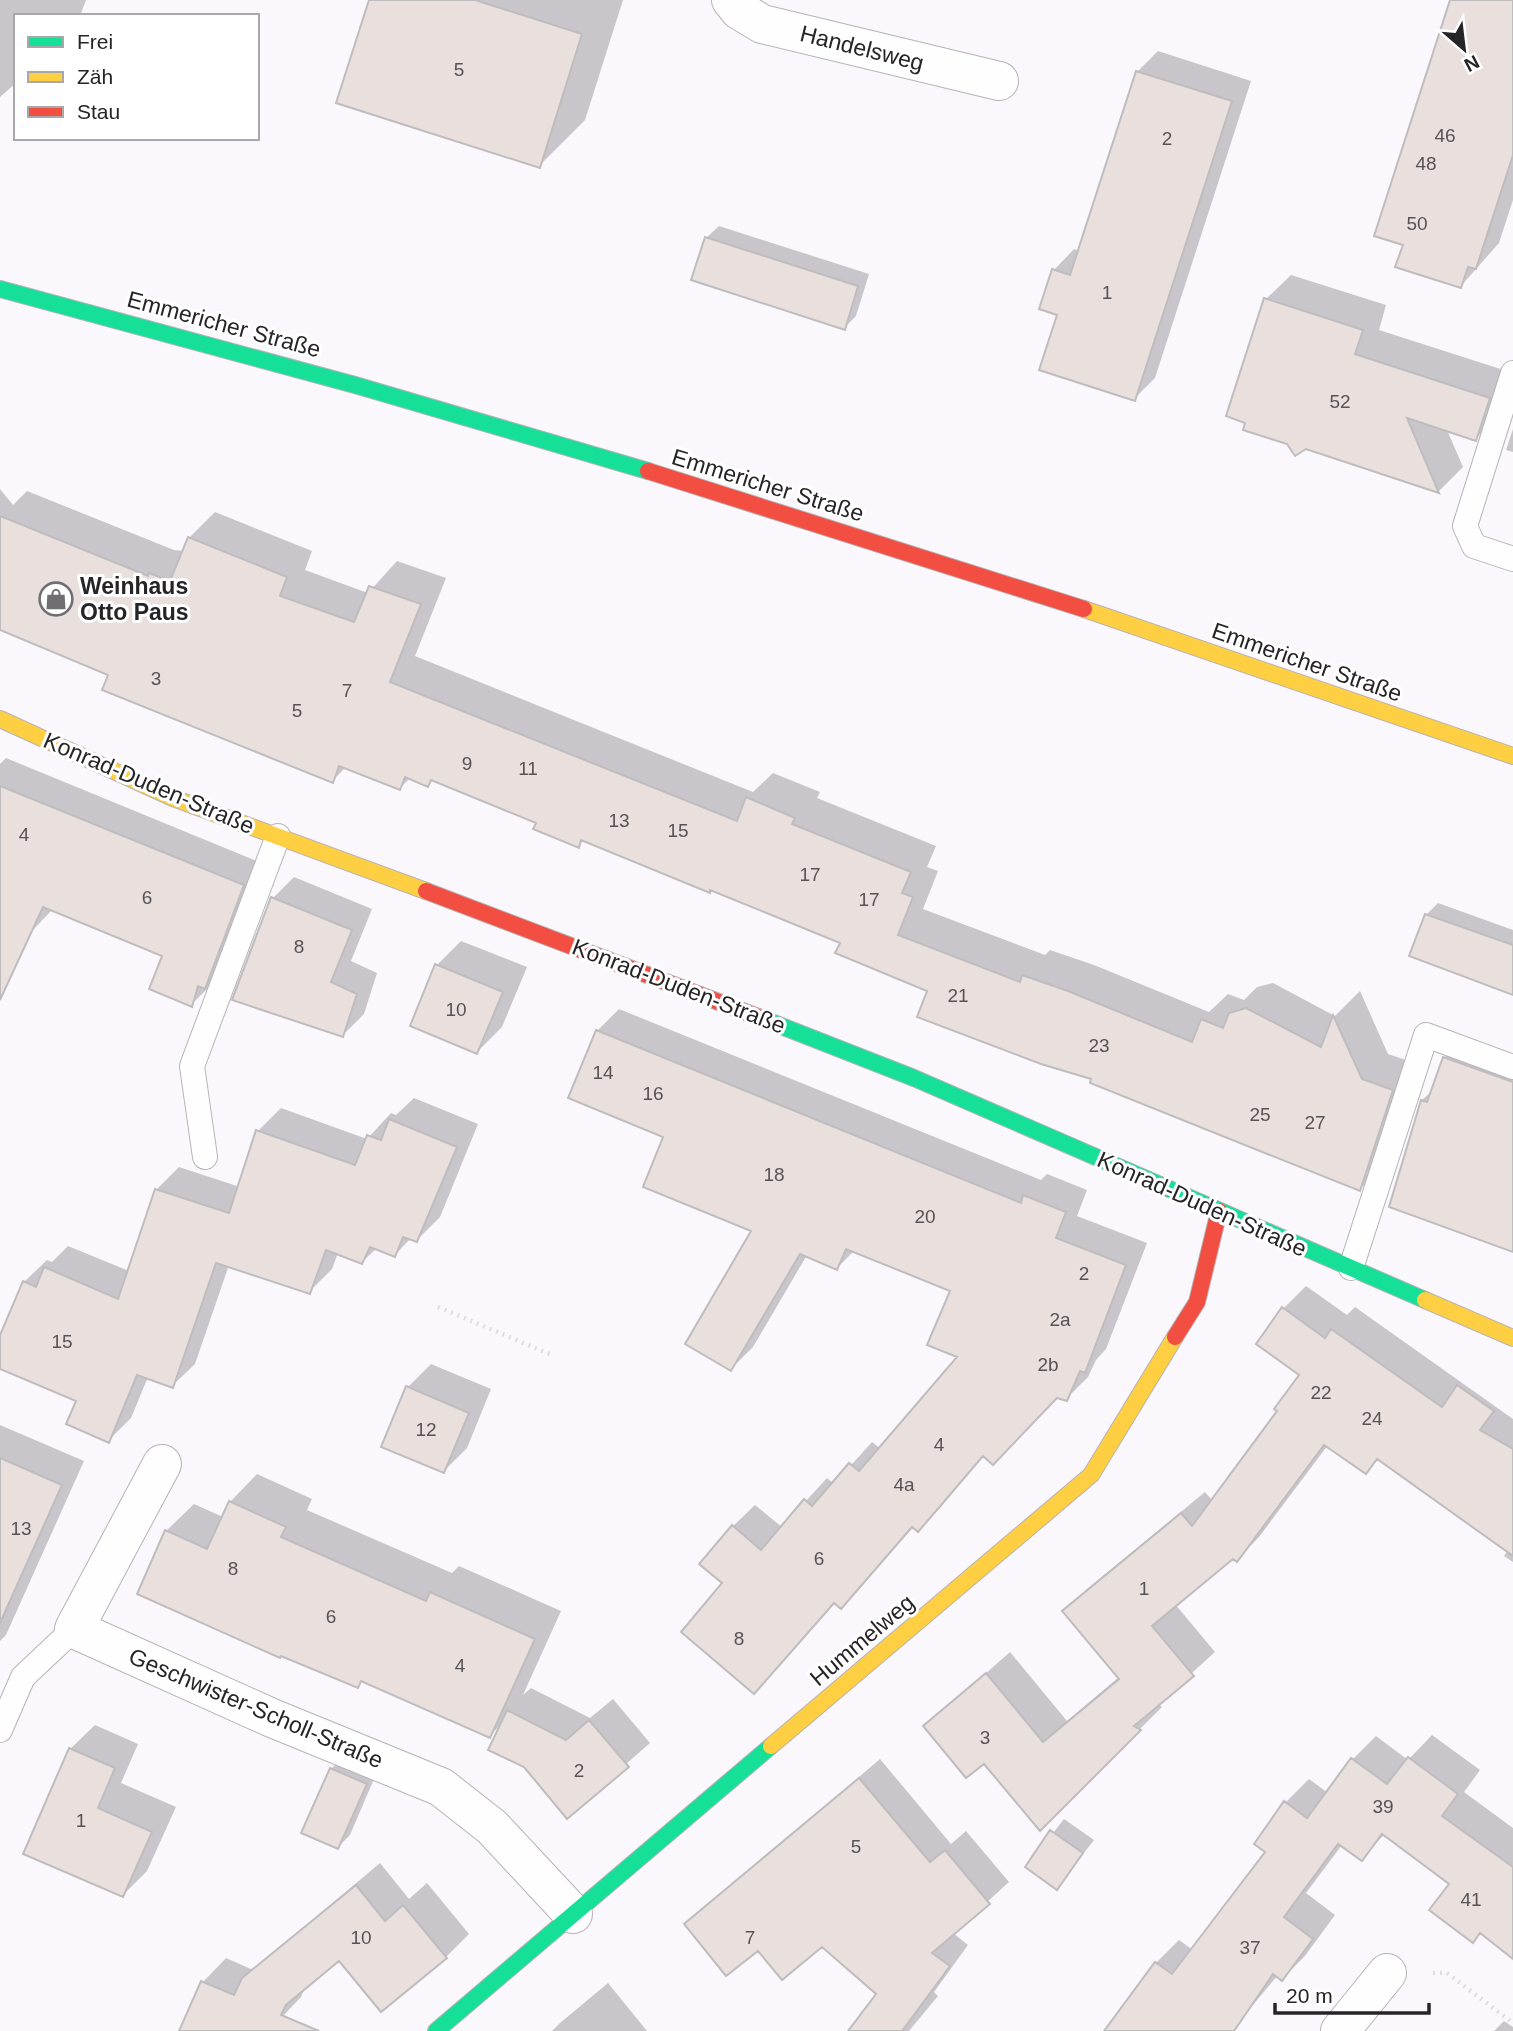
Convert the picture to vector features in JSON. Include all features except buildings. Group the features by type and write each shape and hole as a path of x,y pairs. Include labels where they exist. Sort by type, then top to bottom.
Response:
{"street":[{"name":"Handelsweg","path":"731,0 739,10 762,24 999,81"},
{"name":"Emmericher Straße","path":"0,289 356,384 940,562 1513,757"},
{"name":"Konrad-Duden-Straße","path":"0,719 173,798 578,946 914,1077 1513,1338"},
{"name":"Hummelweg","path":"436,2031 1091,1475 1197,1302 1219,1211"},
{"path":"74,1629 162,1464"},
{"name":"Geschwister-Scholl-Straße","path":"74,1629 272,1718 441,1787 492,1827 573,1914"},
{"path":"1340,2031 1387,1973"}],"lane":[{"path":"1513,373 1465,526 1474,546 1513,559"},
{"path":"205,1157 191,1066 278,836"},
{"path":"1351,1268 1426,1035 1513,1067"},
{"path":"0,1730 23,1677 74,1629"}],"path":[{"path":"438,1307 552,1355"},
{"path":"1387,1973 1447,1973 1513,2023"}],"traffic: fast":[{"path":"0,289 355,385 648,471"},
{"path":"766,1020 914,1078 1425,1300"},
{"path":"436,2031 771,1746"}],"traffic: slow":[{"path":"1084,609 1513,756"},
{"path":"0,719 173,798 426,891"},
{"path":"1425,1300 1513,1338"},
{"path":"771,1746 1091,1475 1175,1337"}],"traffic: jam":[{"path":"648,471 1084,609"},
{"path":"426,891 766,1020"},
{"path":"1175,1337 1197,1302 1219,1211"}],"place":[{"name":"Weinhaus Otto Paus","path":"56,599"}]}
